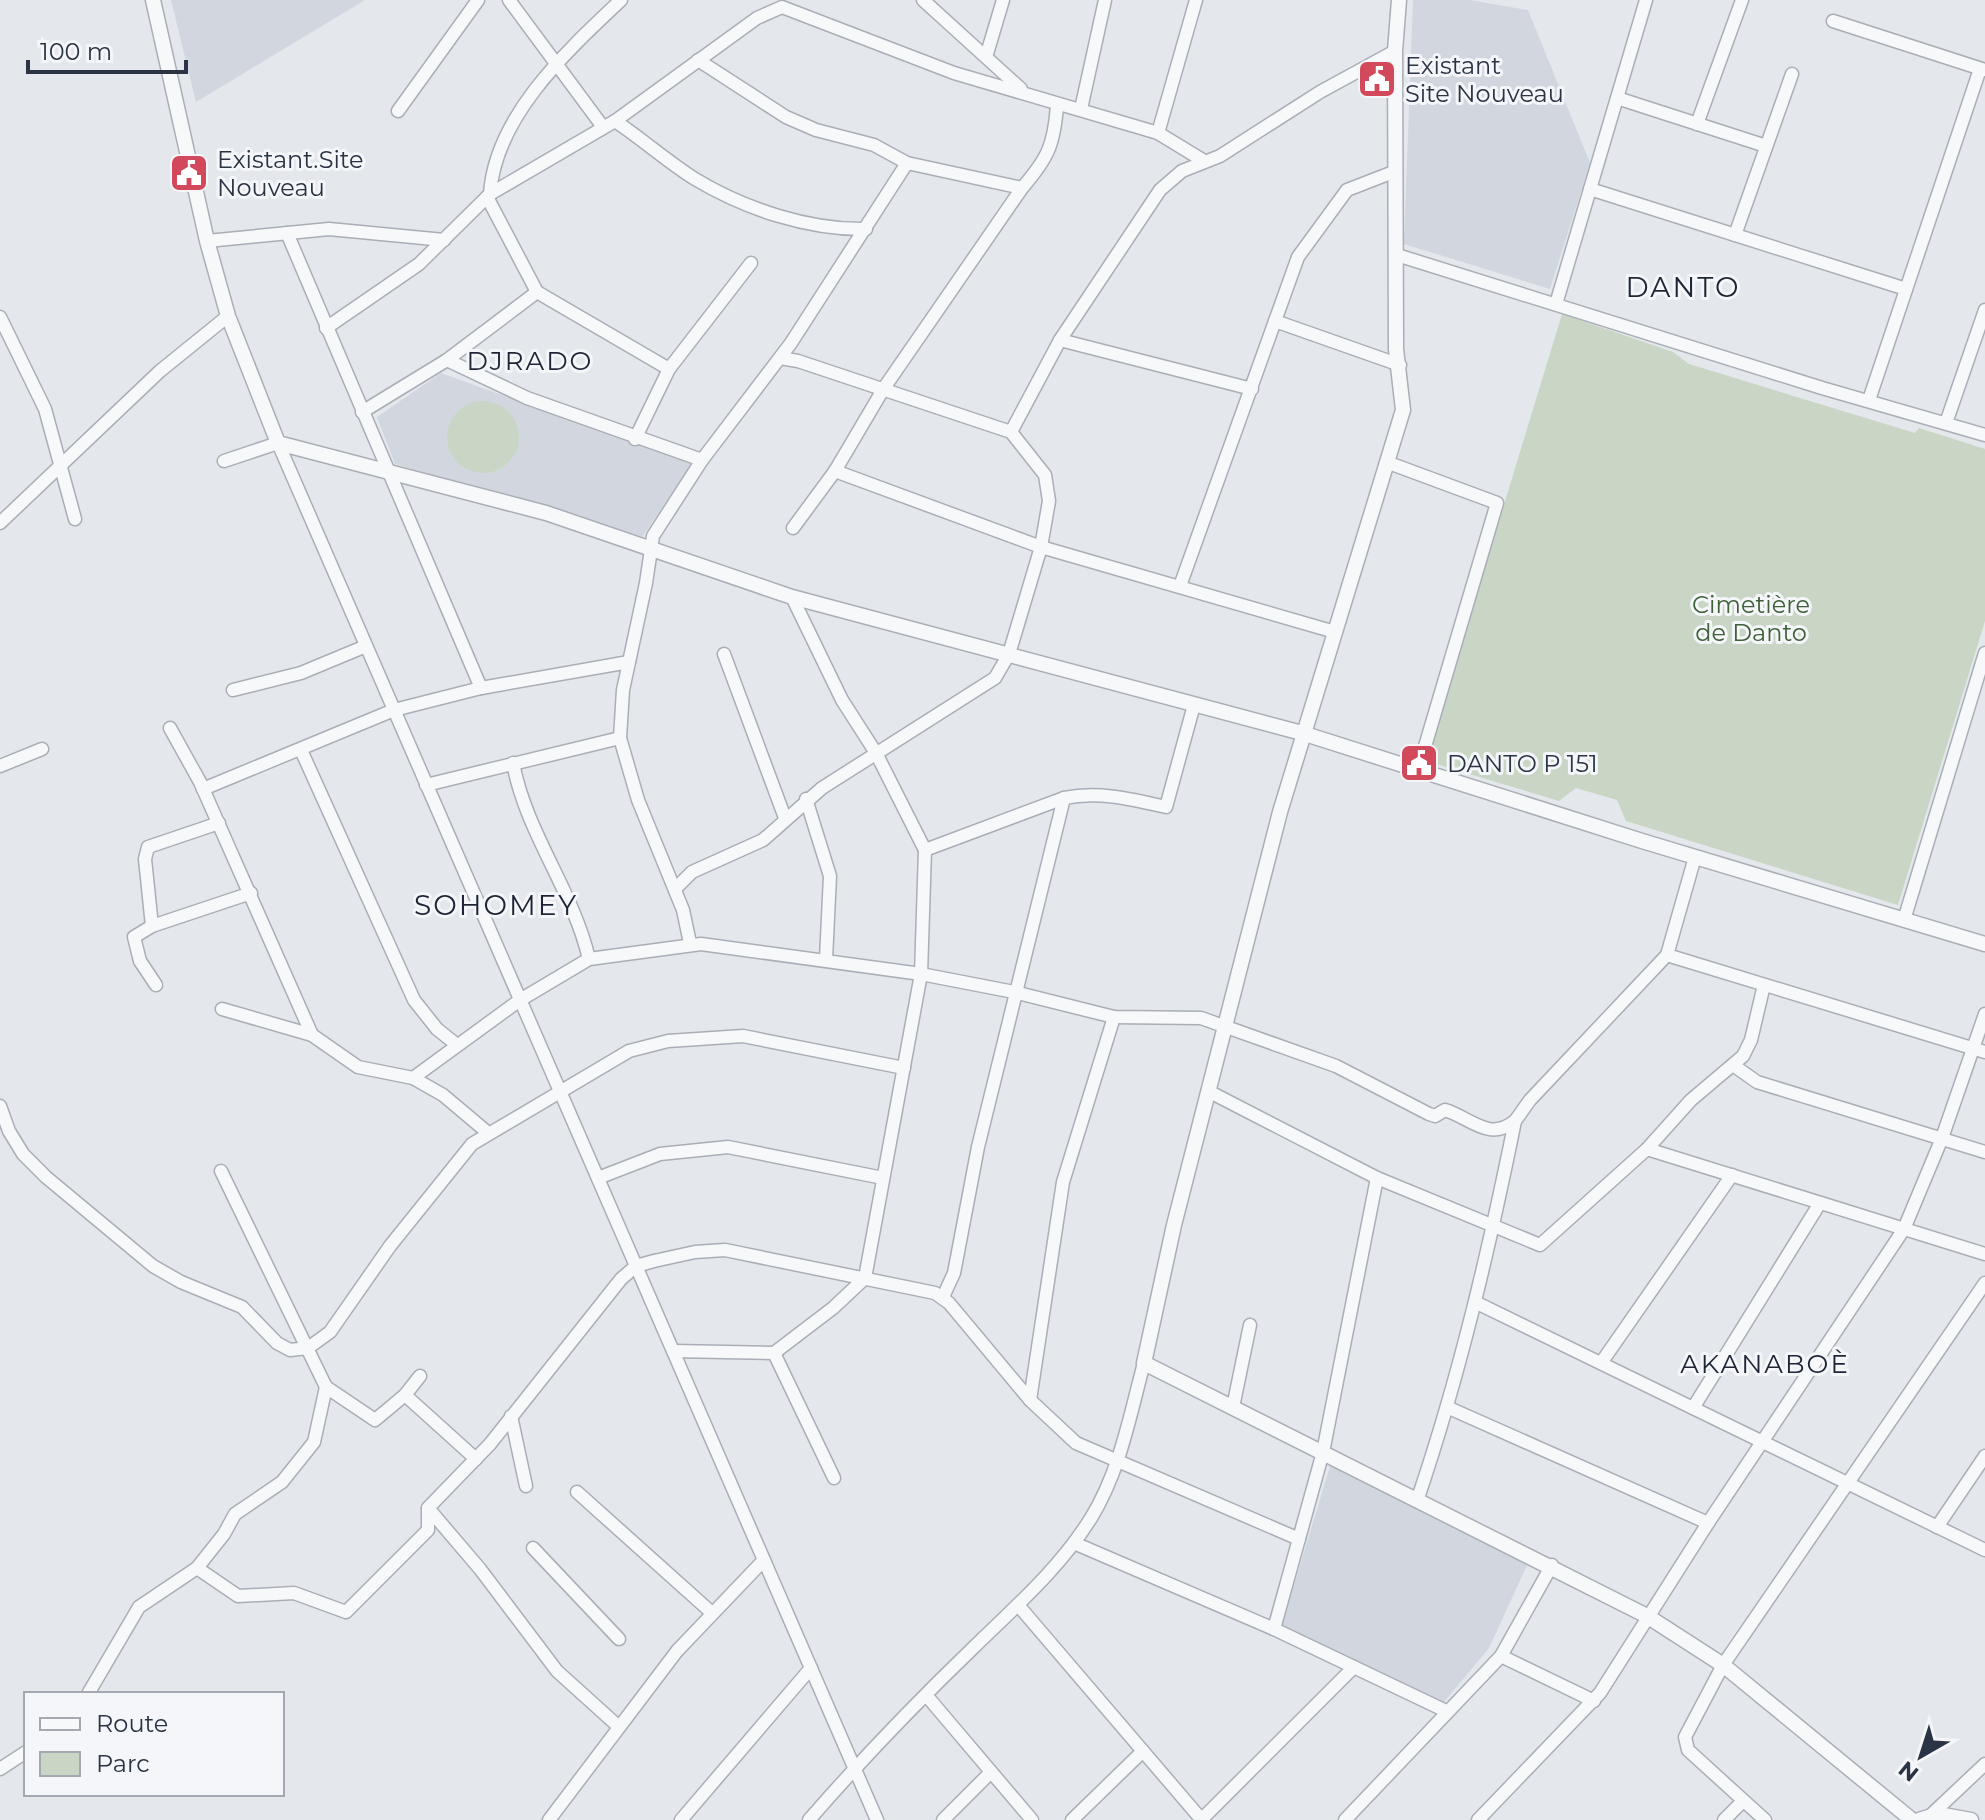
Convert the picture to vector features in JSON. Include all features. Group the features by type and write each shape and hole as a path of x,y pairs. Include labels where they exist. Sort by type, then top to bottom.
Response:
{"street":[{"path":"153,0 207,241 228,316 278,443 877,1820"},
{"path":"398,111 478,0"},
{"path":"509,0 555,62 609,124 693,178 725,196 788,218 843,229 866,229"},
{"path":"621,0 555,62 498,151 491,169 488,195 537,292 669,369"},
{"path":"923,0 1023,91"},
{"path":"986,57 1003,0"},
{"path":"1081,109 1105,0"},
{"path":"1158,133 1196,0"},
{"path":"809,1820 855,1768 1018,1605 1074,1543 1092,1516 1118,1460 1208,1091 1302,733 1389,463 1403,410 1396,349 1395,51 1399,0"},
{"path":"1556,304 1646,0"},
{"path":"1697,124 1742,0"},
{"path":"326,328 397,282 488,195 609,124 769,10 782,7 954,73 1023,91 1057,106 1081,109 1158,133 1204,161"},
{"path":"1833,21 1982,69 1869,400"},
{"path":"1011,432 1060,340 1160,190 1182,171 1220,156 1320,92 1395,51"},
{"path":"698,60 786,117 816,130 874,145 907,163 1022,188"},
{"path":"1735,235 1792,74"},
{"path":"1617,98 1766,146"},
{"path":"793,528 835,471 884,388 1022,188 1046,161 1052,147 1057,106"},
{"path":"690,943 675,889 638,800 620,738 620,712 656,527 702,460 791,343 907,163"},
{"path":"1180,586 1298,257 1347,190 1396,171"},
{"path":"1590,189 1906,289"},
{"path":"843,229 855,246"},
{"path":"207,241 287,233 358,231 444,240"},
{"path":"287,233 481,688"},
{"path":"1397,255 1822,388 1985,435"},
{"path":"635,439 669,369 751,263"},
{"path":"362,412 447,360 537,292"},
{"path":"1946,423 1985,310"},
{"path":"0,523 160,371 228,316"},
{"path":"0,317 38,390 75,519"},
{"path":"1275,321 1400,365"},
{"path":"1060,340 1252,389"},
{"path":"791,343 798,361"},
{"path":"675,889 692,872 752,847 806,799 987,684 1009,654 1041,547 1050,492 1035,458 1011,432 884,388 780,358"},
{"path":"447,360 527,398 635,439 702,460"},
{"path":"224,461 278,443 546,513 792,597 1302,733 1695,857 1985,944"},
{"path":"1389,463 1497,503 1418,770"},
{"path":"835,471 1041,547 1335,632"},
{"path":"673,1351 774,1353 833,1308 865,1278 921,974 925,850 876,753 842,700 792,597"},
{"path":"233,690 301,673 366,646"},
{"path":"1904,920 1985,653"},
{"path":"724,654 785,818"},
{"path":"203,789 394,710 481,688 629,662"},
{"path":"925,850 1064,798 1099,794 1166,807 1194,705"},
{"path":"170,728 219,823 312,1035"},
{"path":"426,785 620,738"},
{"path":"0,766 42,749"},
{"path":"301,750 414,1000 437,1029 457,1045"},
{"path":"513,763 527,811 573,904 589,959"},
{"path":"943,1297 954,1273 970,1180 1064,798"},
{"path":"806,799 830,876 826,959"},
{"path":"152,926 145,859 148,847 219,823"},
{"path":"1418,1498 1449,1408 1477,1303 1515,1121 1530,1100 1667,955 1695,857"},
{"path":"664,866 692,872"},
{"path":"156,985 140,961 134,937 152,926 251,893"},
{"path":"413,1078 520,1000 589,959 690,943 921,974 1014,992 1114,1017 1201,1018 1226,1024 1336,1066 1435,1116 1445,1110 1486,1130 1497,1131 1515,1121"},
{"path":"1667,955 1980,1050"},
{"path":"1208,1091 1377,1178 1536,1245 1546,1243 1647,1149 1691,1100 1733,1065 1749,1047 1764,985"},
{"path":"222,1009 312,1035 358,1067 413,1078 443,1095 487,1132"},
{"path":"1478,1820 1594,1701 1708,1523 1904,1229 1980,1050 1985,1014"},
{"path":"1030,1400 1063,1182 1114,1017"},
{"path":"0,1106 9,1131 23,1154 153,1266 181,1282 242,1307 277,1343 290,1350 308,1348 330,1332 412,1217 472,1144 559,1090 645,1046 743,1036 904,1068"},
{"path":"1733,1065 1757,1082 1985,1152"},
{"path":"598,1178 660,1154 728,1147 883,1178"},
{"path":"1647,1149 1985,1254"},
{"path":"221,1171 326,1387 375,1420 405,1395 420,1376"},
{"path":"1601,1363 1732,1175"},
{"path":"1274,1629 1323,1452 1377,1178"},
{"path":"1693,1408 1820,1203"},
{"path":"197,1568 238,1596 294,1593 346,1612 428,1530 428,1508 476,1459 608,1292 636,1266 682,1254 725,1250 943,1297 1030,1400 1076,1443 1299,1539"},
{"path":"1765,1820 1688,1750 1684,1741 1723,1665 1985,1283"},
{"path":"1477,1303 1985,1550"},
{"path":"1233,1407 1250,1325"},
{"path":"774,1353 834,1478"},
{"path":"1144,1363 1552,1565 1647,1616 1723,1665 1912,1820"},
{"path":"89,1692 139,1607 197,1568 224,1534 235,1514 282,1482 314,1442 326,1387"},
{"path":"405,1395 476,1459"},
{"path":"1449,1408 1708,1523"},
{"path":"511,1416 526,1486"},
{"path":"1937,1527 1985,1456"},
{"path":"577,1492 712,1613"},
{"path":"428,1508 480,1569 557,1671 619,1727"},
{"path":"1074,1543 1274,1629 1446,1711"},
{"path":"533,1548 619,1639"},
{"path":"549,1820 619,1727 712,1613 764,1560"},
{"path":"1345,1820 1501,1656 1552,1565"},
{"path":"1018,1605 1201,1820 1354,1667"},
{"path":"1501,1656 1594,1701"},
{"path":"681,1820 811,1668"},
{"path":"926,1695 1032,1820"},
{"path":"1072,1820 1143,1751"},
{"path":"0,1769 24,1753"},
{"path":"1925,1817 1985,1764"},
{"path":"943,1820 991,1772"},
{"path":"1724,1820 1743,1801"},
{"path":"1925,1817 1971,1820"}],"shaded area":[{"path":"171,0 365,0 196,102"},
{"path":"1413,0 1469,0 1528,10 1590,163 1550,289 1404,244"},
{"path":"441,373 692,464 642,537 395,464 377,417"},
{"path":"1331,1463 1529,1561 1489,1648 1444,1702 1282,1625"}],"green space":[{"name":"Cimetière de Danto","path":"1562,314 1673,352 1689,364 1915,433 1919,428 1985,449 1985,621 1898,905 1626,821 1617,800 1576,788 1559,801 1426,761"},
{"path":"476,401 490,401 509,411 519,430 519,444 509,463 490,473 476,473 457,463 447,444 447,430 457,411"}],"place":[{"name":"Existant Site Nouveau","path":"1377,79"},
{"name":"Existant.Site Nouveau","path":"189,173"},
{"name":"DANTO P 151","path":"1419,763"}],"district":[{"name":"DANTO","path":"1683,287"},
{"name":"DJRADO","path":"530,361"},
{"name":"SOHOMEY","path":"496,905"},
{"name":"AKANABOÈ","path":"1765,1364"}]}
